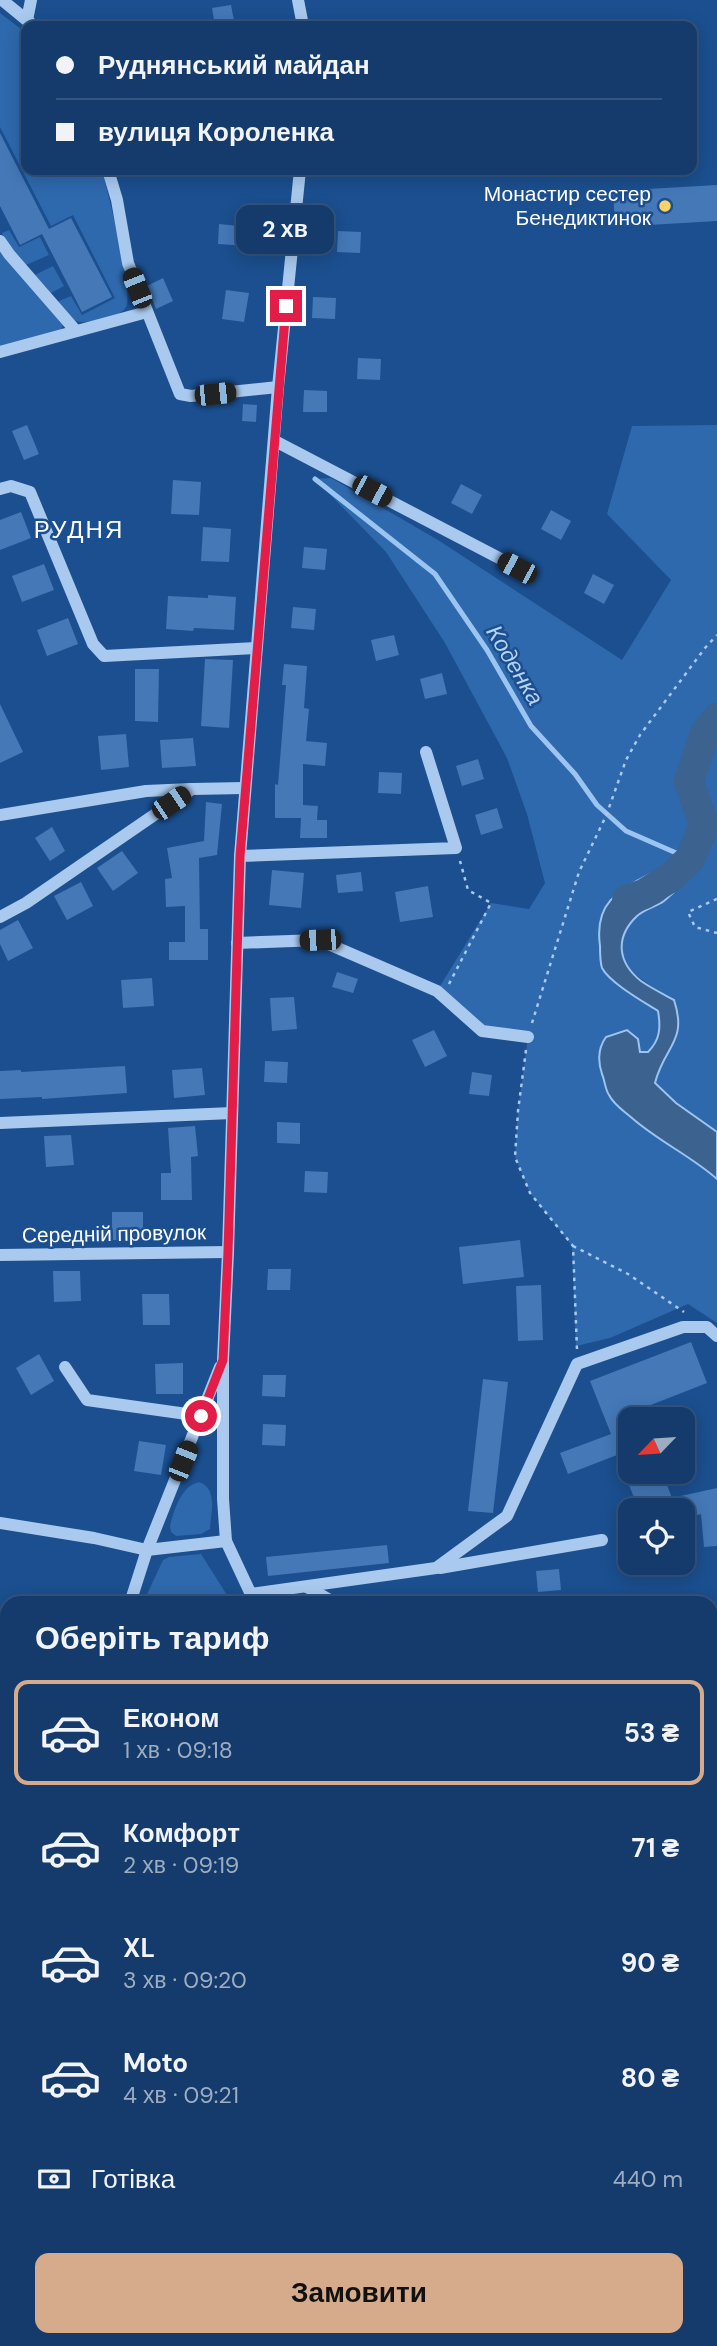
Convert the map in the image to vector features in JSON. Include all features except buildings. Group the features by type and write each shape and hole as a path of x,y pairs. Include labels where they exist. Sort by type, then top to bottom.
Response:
{"street":[{"path":"2,0 28,21"},
{"path":"31,0 31,21"},
{"path":"299,0 302,21"},
{"path":"110,175 117,200 128,263 180,394 191,397 278,387"},
{"path":"251,1596 226,1541 223,1499 223,1360 237,943 244,788 278,387 299,175"},
{"path":"0,240 76,331"},
{"path":"0,352 147,312"},
{"path":"275,441 517,568"},
{"path":"0,489 11,486 30,492 93,644 104,656 256,648"},
{"path":"240,856 456,848 426,752"},
{"path":"0,815 146,791 244,788"},
{"path":"0,917 26,903 192,789"},
{"path":"237,943 320,940 437,991 482,1031 528,1037"},
{"path":"0,1123 232,1113"},
{"name":"Середній провулок","path":"0,1255 228,1252"},
{"path":"436,1568 507,1516 577,1364 683,1327 706,1327 717,1336"},
{"path":"132,1596 147,1550 223,1360"},
{"path":"65,1367 87,1400 201,1416"},
{"path":"0,1523 147,1550 226,1541"},
{"path":"262,1596 602,1540"},
{"path":"307,1587 323,1596"}],"path":[{"path":"684,1311 628,1274 572,1246 530,1193 515,1157 528,1037 579,872 606,816 626,760 640,735 717,635"},
{"path":"442,996 491,903 468,890 456,848"},
{"path":"717,899 688,912 695,927 717,933"},
{"path":"572,1246 577,1364"}],"shaded area":[{"path":"0,13 21,29 21,168 0,127"},
{"path":"25,175 103,175 126,283 127,298 124,310 89,322 70,317 57,302 71,296 82,315 115,298 73,215 51,226"},
{"path":"9,230 19,247 40,237 49,255 26,265 2,233"},
{"path":"0,249 63,325 61,330 0,348"},
{"path":"53,266 64,286 51,293 35,275"},
{"path":"717,425 717,1132 676,1103 655,1083 677,1035 678,1014 674,1000 637,976 622,956 620,944 625,931 637,916 673,893 651,873 610,898 623,989 658,1012 659,1034 648,1052 640,1052 627,1030 616,1034 602,1045 600,1057 602,1078 611,1096 626,1113 643,1128 717,1179 717,1323 688,1304 610,1338 576,1346 572,1246 530,1193 515,1157 528,1037 482,1031 437,991 491,903 529,909 545,883 527,814 507,758 445,643 386,552 315,479 331,478 438,540 622,660 671,580 607,514 632,426"},
{"path":"652,873 673,893 640,914 630,924 622,941 623,958 641,981 674,1000 678,1014 677,1035 655,1083 676,1103 717,1132 717,1179 616,1105 608,1093 599,1060 606,1037 627,1030 638,1039 640,1052 648,1052 659,1033 658,1011 606,974 600,957 599,931 605,909 611,900 628,886"},
{"path":"199,1482 205,1485 211,1495 210,1529 201,1534 176,1536 171,1532 170,1526 176,1506 187,1488"},
{"path":"201,1554 228,1596 146,1596 163,1560"}],"waterway":[{"name":"Коденка","path":"315,479 435,574 487,650 531,726 575,774 597,805 626,831 690,859"},
{"path":"627,900 644,894 671,877 690,859 704,825 689,782 705,733 717,718"}],"place":[{"name":"Монастир сестер Бенедиктинок","path":"665,206"}],"district":[{"name":"РУДНЯ","path":"79,529"}],"route":[{"path":"201,1416 223,1360 240,856 286,306"}]}
